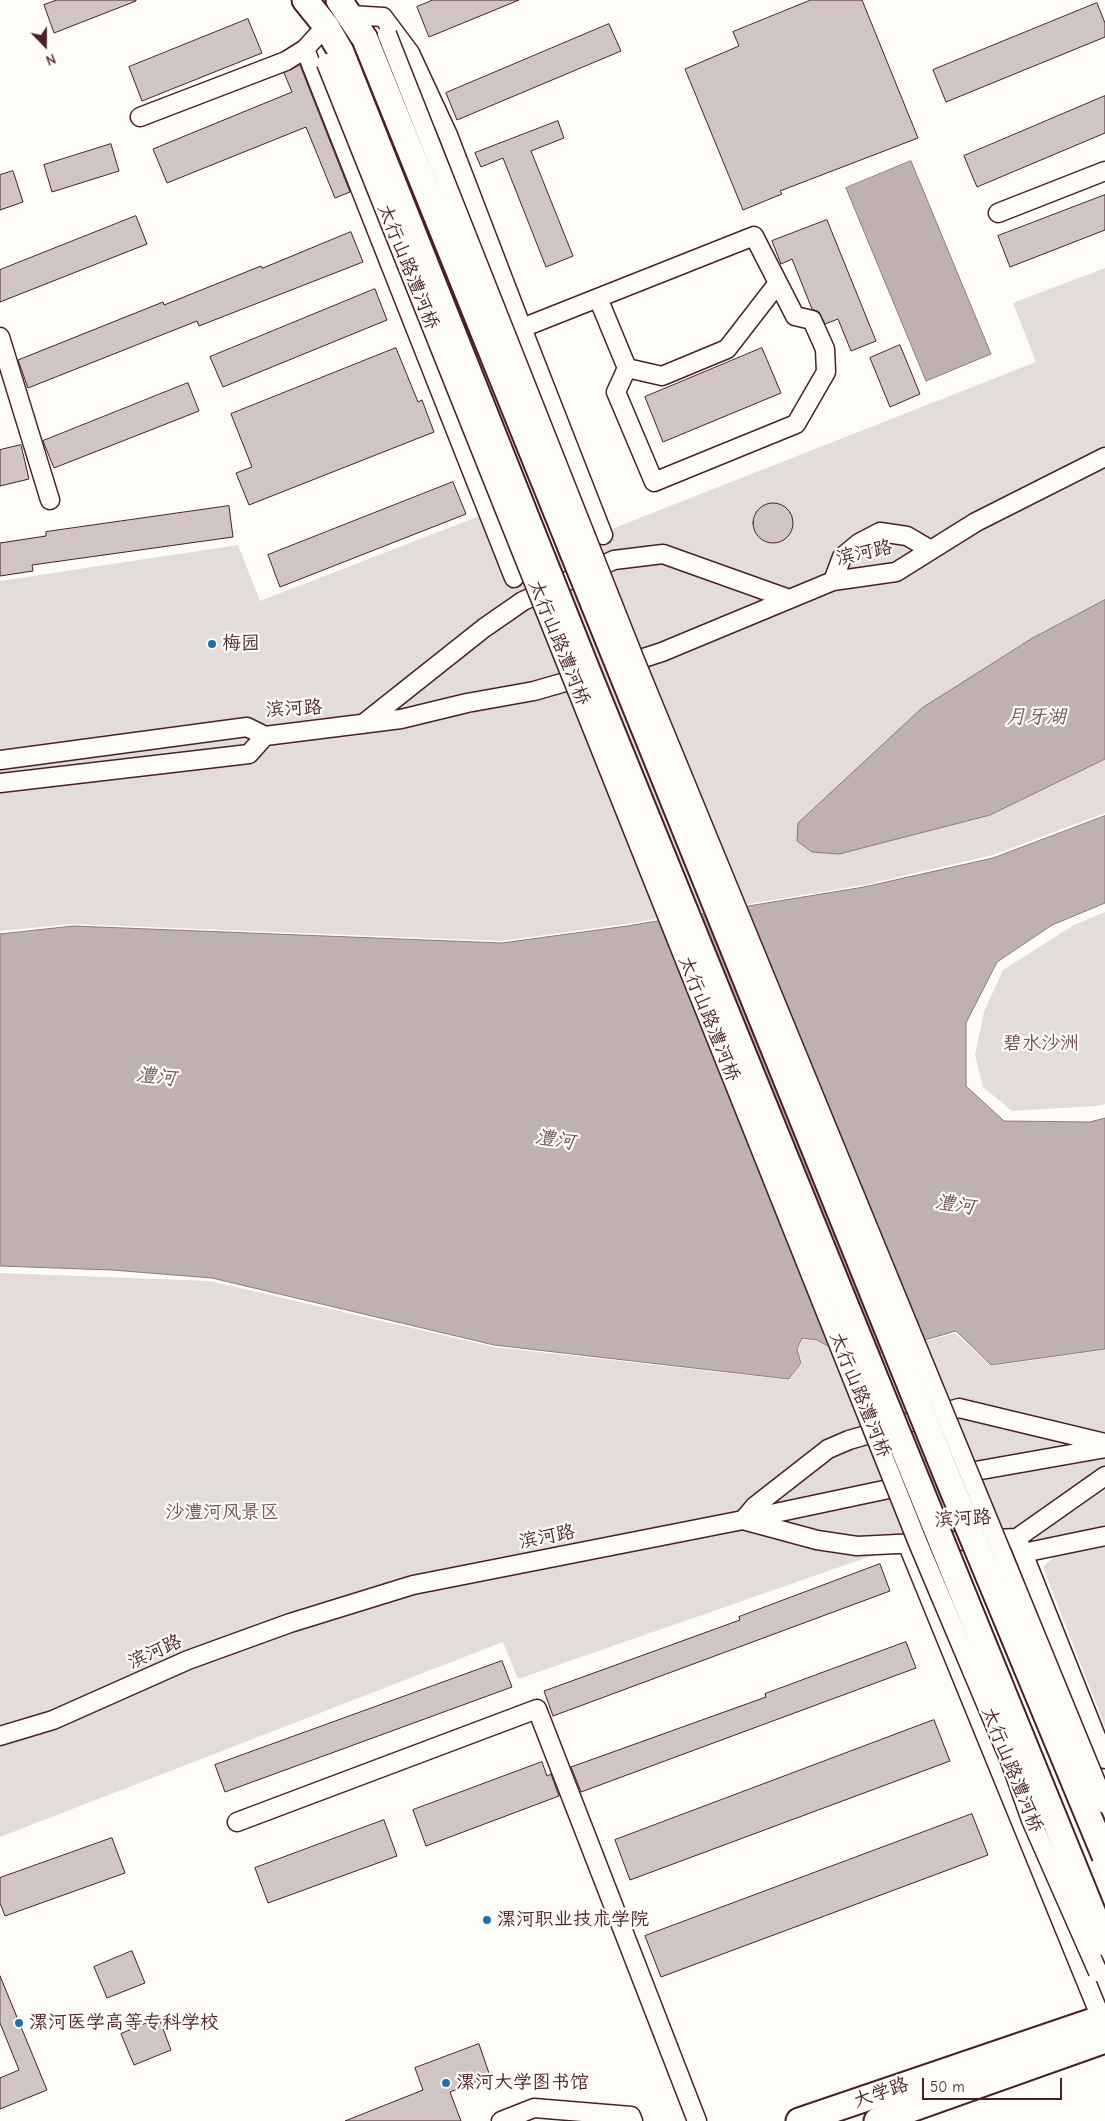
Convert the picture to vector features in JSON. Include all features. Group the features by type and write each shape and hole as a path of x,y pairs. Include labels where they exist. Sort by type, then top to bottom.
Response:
{"main road":[{"name":"太行山路澧河桥","path":"305,0 326,26 333,58 907,1485 1105,1943"},
{"path":"326,26 344,8 376,36 958,1475 1105,1856"},
{"name":"大学路","path":"799,2121 1104,2025"},
{"name":"大学路","path":"877,2121 1104,2025"}],"street":[{"path":"344,8 383,17 410,53 448,134 603,535"},
{"path":"140,117 286,61 305,49 326,26"},
{"path":"305,49 514,578"},
{"path":"998,212 1105,171"},
{"path":"522,328 754,236 795,316 812,320 825,349 826,372 796,424 654,482 616,392 627,368 598,298"},
{"path":"627,368 662,376 727,349 778,283"},
{"path":"0,337 50,500"},
{"name":"滨河路","path":"628,663 662,652 832,581 896,572 976,522 1105,457"},
{"path":"832,581 842,557 859,543 880,532 907,536 931,550"},
{"path":"362,725 484,628 522,601 614,560 663,554 789,600"},
{"name":"滨河路","path":"0,760 248,726 265,736 362,725 534,692 581,677"},
{"path":"0,782 249,754 265,736"},
{"path":"743,1520 755,1506 828,1449 849,1440 958,1408 1105,1443"},
{"path":"1105,1448 958,1475 1105,1804"},
{"name":"滨河路","path":"0,1736 53,1720 188,1660 290,1623 413,1585 743,1520 817,1540 858,1546 913,1543 1020,1546 1105,1476"},
{"path":"743,1520 907,1485"},
{"name":"太行山路澧河桥","path":"907,1485 913,1543 1010,1761 1031,1820 1102,1976"},
{"path":"1105,1536 1020,1546 1105,1759"},
{"path":"913,1543 1104,2025"},
{"path":"238,1822 537,1709 697,2121"},
{"path":"502,2121 534,2108 631,2116 633,2121"}],"green space":[{"path":"1105,268 1105,813 993,855 864,885 626,924 501,941 72,924 0,931 0,581 238,545 260,601 482,515 505,571 1036,362 1013,303"},
{"name":"碧水沙洲","path":"1105,912 1105,1104 1012,1111 983,1087 975,1055 984,1012 1003,970 1074,925"},
{"name":"沙澧河风景区","path":"0,1273 210,1281 494,1347 790,1380 802,1363 798,1349 802,1339 818,1341 854,1361 955,1333 991,1366 1105,1350 1105,1530 1046,1542 1002,1527 905,1534 880,1553 518,1679 503,1642 0,1837"},
{"path":"1105,1545 1105,1727 1043,1567 1057,1554"}],"water":[{"path":"911,161 991,354 926,381 846,188"},
{"name":"月牙湖","path":"1105,600 1105,759 990,815 839,854 812,852 797,841 798,823 922,708 1031,639"},
{"name":"澧河","path":"1105,816 1105,903 1052,925 997,962 966,1023 966,1086 1004,1121 1090,1122 1105,1118 1105,1349 991,1365 956,1331 854,1360 817,1340 802,1338 797,1349 801,1363 789,1379 494,1345 212,1278 112,1270 0,1266 0,934 73,926 502,943 627,926 864,887 993,858"}],"building":[{"path":"57,0 136,1 54,33 44,5"},
{"path":"433,0 519,0 429,37 417,7"},
{"path":"811,0 862,0 918,138 780,191 782,194 743,210 685,69 739,46 733,32"},
{"path":"1097,3 1105,23 1105,37 946,102 933,70"},
{"path":"248,19 262,53 142,101 129,67"},
{"path":"609,24 621,51 457,120 446,93"},
{"path":"300,65 350,192 335,198 306,127 167,183 153,149 292,92 284,73"},
{"path":"1105,96 1105,133 977,187 964,156"},
{"path":"558,121 564,138 531,151 573,256 546,267 503,158 481,167 475,153"},
{"path":"111,144 119,171 52,192 44,165"},
{"path":"13,171 23,202 0,210 0,175"},
{"path":"1105,195 1105,230 1010,267 998,236"},
{"path":"136,216 147,244 0,302 0,270"},
{"path":"827,220 876,341 851,351 838,319 825,324 819,312 812,309 792,259 781,264 772,241"},
{"path":"351,232 363,262 199,326 197,321 28,388 18,360 163,302 164,305"},
{"path":"375,289 387,320 223,387 210,357"},
{"path":"900,345 920,394 890,407 870,358"},
{"path":"396,348 418,402 422,400 434,432 249,505 236,473 252,467 231,414"},
{"path":"762,348 781,393 663,442 645,397"},
{"path":"188,383 199,411 54,468 43,441"},
{"path":"21,445 29,479 0,486 0,450"},
{"path":"453,482 466,514 280,587 268,555"},
{"path":"769,503 777,503 784,506 790,512 793,523 790,534 784,540 777,543 769,543 762,540 756,534 753,527 753,519 756,512 762,506"},
{"path":"229,506 233,537 32,565 33,571 0,576 0,543 46,536 46,532"},
{"path":"880,1564 890,1591 553,1716 544,1691 740,1620 739,1617"},
{"path":"906,1642 916,1668 581,1792 571,1767 766,1697 765,1694"},
{"path":"502,1661 512,1687 225,1792 215,1765"},
{"path":"934,1720 950,1761 630,1880 615,1840"},
{"path":"542,1762 547,1776 551,1774 559,1796 426,1846 413,1810"},
{"path":"972,1814 988,1855 661,1977 645,1936"},
{"path":"384,1820 397,1856 268,1903 255,1868"},
{"path":"112,1838 125,1873 5,1916 0,1903 0,1878"},
{"path":"132,1951 145,1983 107,1998 94,1967"},
{"path":"0,1976 47,2090 0,2109 0,2078 19,2070 0,2023"},
{"path":"159,2018 171,2050 134,2065 121,2034"},
{"name":"漯河大学图书馆","path":"479,2044 490,2076 450,2092 461,2121 345,2121 423,2090 415,2068"}],"place":[{"name":"梅园","path":"212,644"},
{"name":"漯河职业技术学院","path":"487,1920"},
{"name":"漯河医学高等专科学校","path":"19,2023"},
{"name":"漯河大学图书馆","path":"446,2083"}]}
